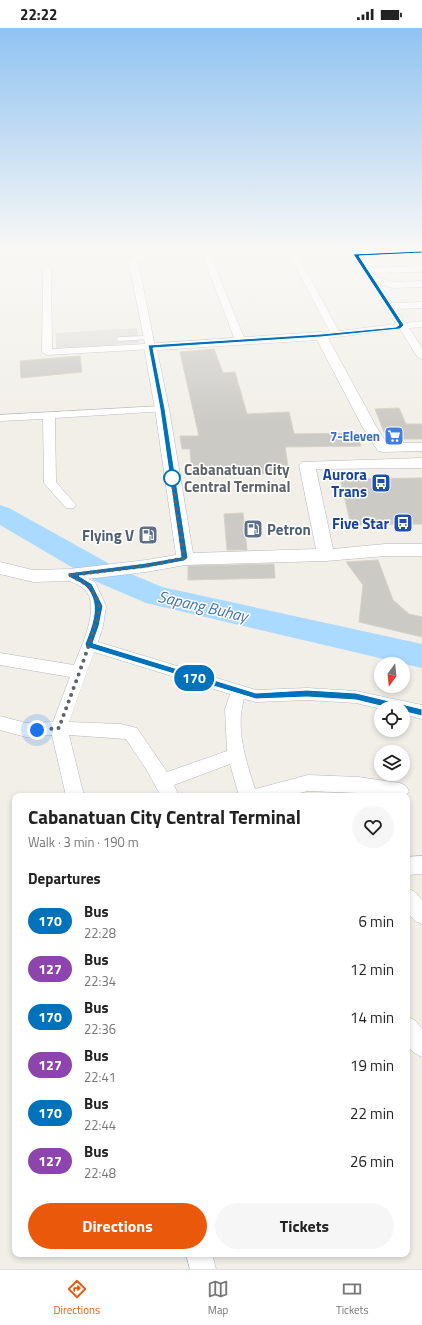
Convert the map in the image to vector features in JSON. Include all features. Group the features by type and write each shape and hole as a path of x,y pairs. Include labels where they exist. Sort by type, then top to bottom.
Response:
{"street":[{"path":"47,307 47,352 149,342 321,336 398,328 401,325 422,324"},
{"path":"142,307 162,409 184,558"},
{"path":"227,307 240,340"},
{"path":"321,307 336,334"},
{"path":"391,307 401,325 418,344 422,356"},
{"path":"321,336 366,421 383,448 422,447"},
{"path":"0,418 162,409"},
{"path":"49,416 50,483 70,505"},
{"path":"326,554 307,465 422,463"},
{"path":"0,568 33,576 77,574 146,566 184,558 326,554 385,550 422,550"},
{"path":"75,793 59,728 96,626 99,606 90,586 77,574"},
{"path":"89,644 256,696 307,694 356,697 422,712"},
{"path":"0,659 79,672"},
{"path":"239,691 233,709 236,755 247,793"},
{"path":"0,723 26,730 59,728 121,731 131,733 149,756 167,789 236,755"},
{"path":"269,793 308,783 358,785 400,791"},
{"path":"410,866 422,865"},
{"path":"410,901 422,914"},
{"path":"410,1032 422,1046"},
{"path":"200,1257 203,1269"}],"lane":[{"path":"119,339 149,342"}],"shaded area":[{"path":"137,328 139,343 56,349 56,333"}],"building":[{"path":"214,349 223,373 235,372 247,414 289,412 294,434 356,433 361,446 285,447 289,473 192,475 190,449 182,449 180,436 199,436 180,352"},
{"path":"80,356 82,372 21,378 20,361"},
{"path":"399,408 406,424 422,424 422,439 397,439 384,432 375,409"},
{"path":"422,478 422,524 351,525 340,479"},
{"path":"243,513 247,550 227,550 224,514"},
{"path":"378,560 393,600 409,614 422,617 422,637 359,622 363,585 346,562"},
{"path":"274,564 275,578 188,580 188,566"}],"waterway":[{"name":"Sapang Buhay","path":"0,514 107,575 156,596 422,656"}],"bus line":[{"name":"170","path":"391,307 401,325 398,328 321,336 150,346 162,409 184,558 146,566 84,572 70,575 90,586 99,606 96,626 89,644 226,688 256,696 307,694 356,697 422,712"}],"place":[{"name":"7-Eleven","path":"394,436"},
{"name":"Cabanatuan City Central Terminal","path":"172,478"},
{"name":"Aurora Trans","path":"381,483"},
{"name":"Five Star","path":"403,523"},
{"name":"Petron","path":"253,529"},
{"name":"Flying V","path":"148,535"}],"route":[{"path":"37,730 59,728 96,626 99,606 90,586 70,575 84,572 146,566 184,558 172,478"}]}
